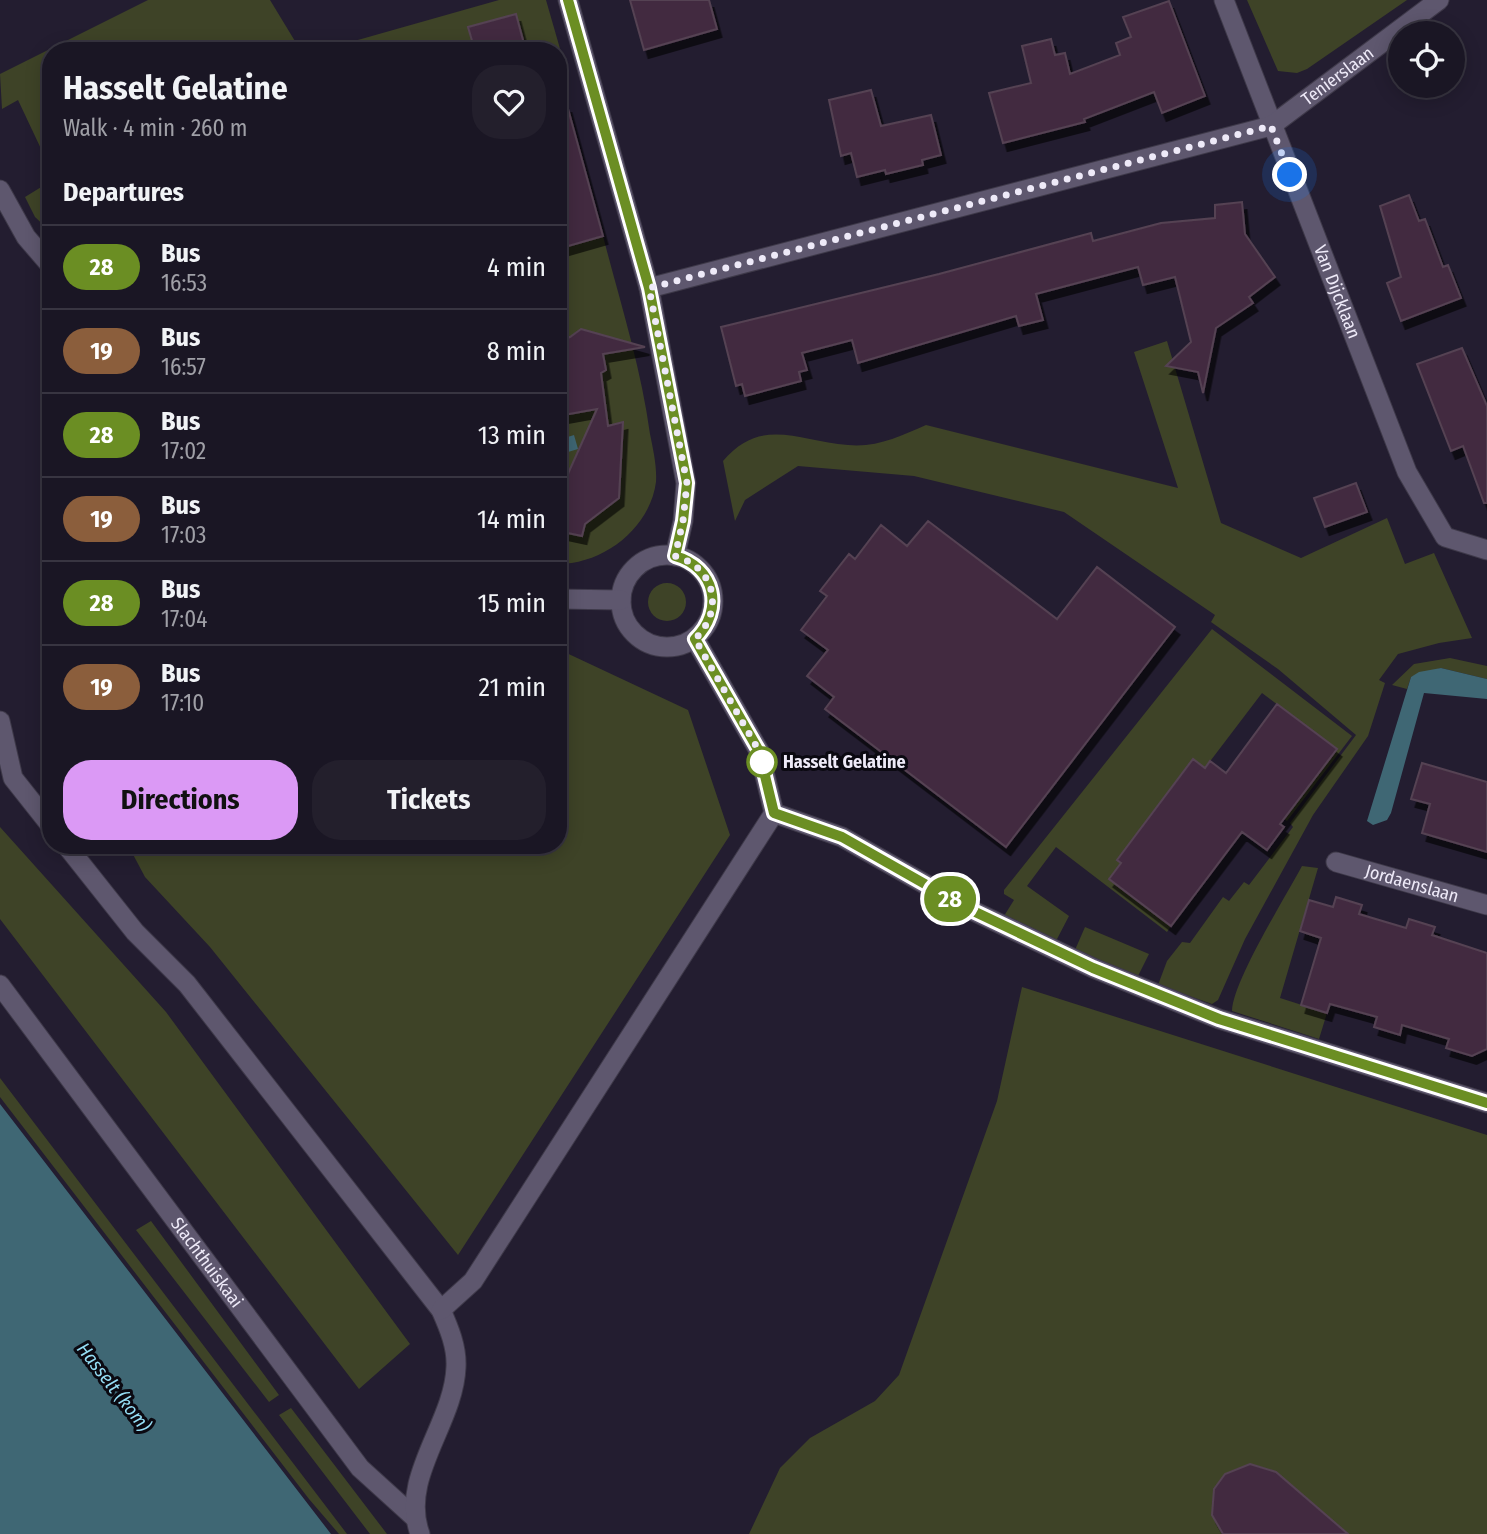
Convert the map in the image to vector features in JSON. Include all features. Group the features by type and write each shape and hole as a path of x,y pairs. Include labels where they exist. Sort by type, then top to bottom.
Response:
{"street":[{"path":"568,0 649,288 687,483 683,521 675,556"},
{"name":"Van Dijcklaan","path":"1224,0 1407,472 1446,537 1487,550"},
{"name":"Tenierslaan","path":"1271,126 1438,0"},
{"path":"649,288 1271,126"},
{"path":"0,190 26,237 42,256"},
{"path":"658,556 675,556 701,569 713,594 710,617 695,639 667,648 643,641 626,623 621,600 626,580 641,564 658,556"},
{"path":"567,599 621,600"},
{"path":"441,1310 473,1281 774,813 759,751 695,639"},
{"path":"0,721 13,778"},
{"path":"0,761 42,814"},
{"path":"774,813 842,837 969,909 1093,968 1219,1019 1487,1103"},
{"path":"73,854 135,932 187,984 441,1310 451,1331 457,1366 445,1416 416,1493 417,1525"},
{"name":"Jordaenslaan","path":"1336,862 1487,905"},
{"name":"Slachthuiskaai","path":"0,985 360,1468 417,1525"}],"green space":[{"path":"148,0 270,0 296,42 64,42"},
{"path":"499,0 546,0 558,42 351,42"},
{"path":"1247,0 1407,0 1307,69 1297,73 1278,71"},
{"path":"42,53 42,151 18,100 2,109 0,74"},
{"path":"42,187 42,224 35,217 25,197"},
{"path":"603,236 641,384 656,482 645,514 622,540 592,558 567,563 567,246"},
{"path":"1167,341 1221,523 1301,558 1387,518 1405,564 1434,553 1472,638 1398,654 1379,680 1385,683 1368,736 1313,815 1245,939 1218,1000 1212,1004 1158,985 1167,961 1182,942 1190,943 1223,897 1229,901 1244,882 1249,885 1293,827 1290,823 1356,735 1278,669 1211,622 1215,615 1064,512 914,476 798,466 745,500 735,521 723,461 737,447 766,435 868,445 926,425 1178,488 1134,352"},
{"path":"667,583 681,588 686,602 681,616 667,621 653,616 648,602 653,588"},
{"path":"1212,629 1352,736 1287,821 1284,819 1336,749 1262,693 1205,768 1193,759 1117,860 1121,863 1109,878 1171,926 1167,932 1056,847 1027,886 1069,916 1056,941 1004,916 1014,900 1004,894 1004,890"},
{"path":"567,653 688,710 730,835 458,1255 210,947 145,877 133,854 567,854"},
{"path":"1450,658 1487,666 1487,679 1441,668 1411,677 1407,689 1392,685 1414,664"},
{"path":"0,827 166,1012 410,1344 359,1389 0,919"},
{"path":"1302,866 1318,868 1280,998 1327,1013 1319,1039 1232,1011 1250,960"},
{"path":"1085,927 1149,954 1138,976 1075,950"},
{"path":"1022,987 1487,1135 1487,1534 749,1534 780,1468 810,1438 875,1401 899,1375 997,1101"},
{"path":"0,1078 347,1534 339,1534 309,1499 0,1097"},
{"path":"151,1221 279,1395 269,1402 136,1230"},
{"path":"291,1408 387,1534 370,1534 279,1415"}],"water":[{"path":"574,435 578,449 567,452 567,437"},
{"path":"1441,668 1487,679 1487,699 1424,693 1391,813 1387,820 1373,825 1367,821 1411,677 1419,672"},
{"name":"Hasselt (kom)","path":"0,1104 331,1534 0,1534"}],"building":[{"path":"630,0 709,0 717,29 644,50"},
{"path":"1169,1 1205,96 1162,113 1154,92 1084,119 1085,122 1003,143 989,93 1031,83 1022,46 1051,39 1055,55 1065,53 1070,74 1120,55 1116,43 1131,37 1123,17"},
{"path":"516,14 524,42 472,42 468,27"},
{"path":"871,90 881,126 931,115 941,155 922,160 923,165 886,174 885,170 857,177 851,153 841,156 829,100"},
{"path":"567,105 603,236 567,246"},
{"path":"1409,195 1419,221 1425,219 1443,267 1448,265 1461,298 1401,321 1387,283 1401,277 1380,206"},
{"path":"1242,202 1245,234 1275,277 1249,297 1253,303 1216,328 1203,393 1198,372 1166,366 1191,342 1175,277 1143,285 1138,267 1036,294 1043,320 1019,326 1016,316 858,363 852,340 802,353 807,370 799,372 801,381 745,396 742,384 736,386 721,327 939,274 1091,233 1093,241 1161,223 1215,218 1215,205"},
{"path":"581,329 645,347 603,354 606,370 601,373 608,426 623,422 619,498 585,524 582,536 567,533 567,476 597,409 567,414 567,338"},
{"path":"1462,348 1487,406 1487,503 1484,503 1463,446 1451,451 1417,364"},
{"path":"1356,483 1367,512 1325,527 1314,498"},
{"path":"928,521 1057,619 1097,567 1175,627 1006,847 825,709 834,697 807,676 828,650 801,630 827,596 820,591 849,554 855,559 881,525 907,546"},
{"path":"1277,704 1337,749 1280,824 1284,827 1267,850 1242,832 1171,926 1109,879 1121,863 1117,860 1193,759 1205,768 1210,761 1226,773"},
{"path":"1422,763 1487,782 1487,852 1422,833 1430,804 1411,799"},
{"path":"1336,897 1362,905 1359,914 1406,928 1409,919 1435,927 1432,935 1487,953 1487,1049 1472,1056 1446,1048 1449,1039 1402,1025 1400,1035 1374,1027 1377,1017 1330,1004 1327,1013 1301,1005 1321,938 1300,931 1309,900 1333,907"},
{"path":"1250,1464 1276,1472 1348,1534 1223,1534 1212,1515 1214,1489 1225,1474"}],"bus line":[{"name":"28","path":"568,0 649,288 687,483 683,521 675,556 701,569 713,594 713,610 708,624 695,639 717,673 759,751 768,779 774,813 842,837 969,909 1093,968 1219,1019 1487,1103"}],"place":[{"name":"Hasselt Gelatine","path":"762,762"}],"route":[{"path":"762,762 763,765 759,751 717,673 695,639 708,624 713,610 711,587 695,564 675,556 683,521 687,483 649,288 1271,126 1290,175"}]}
